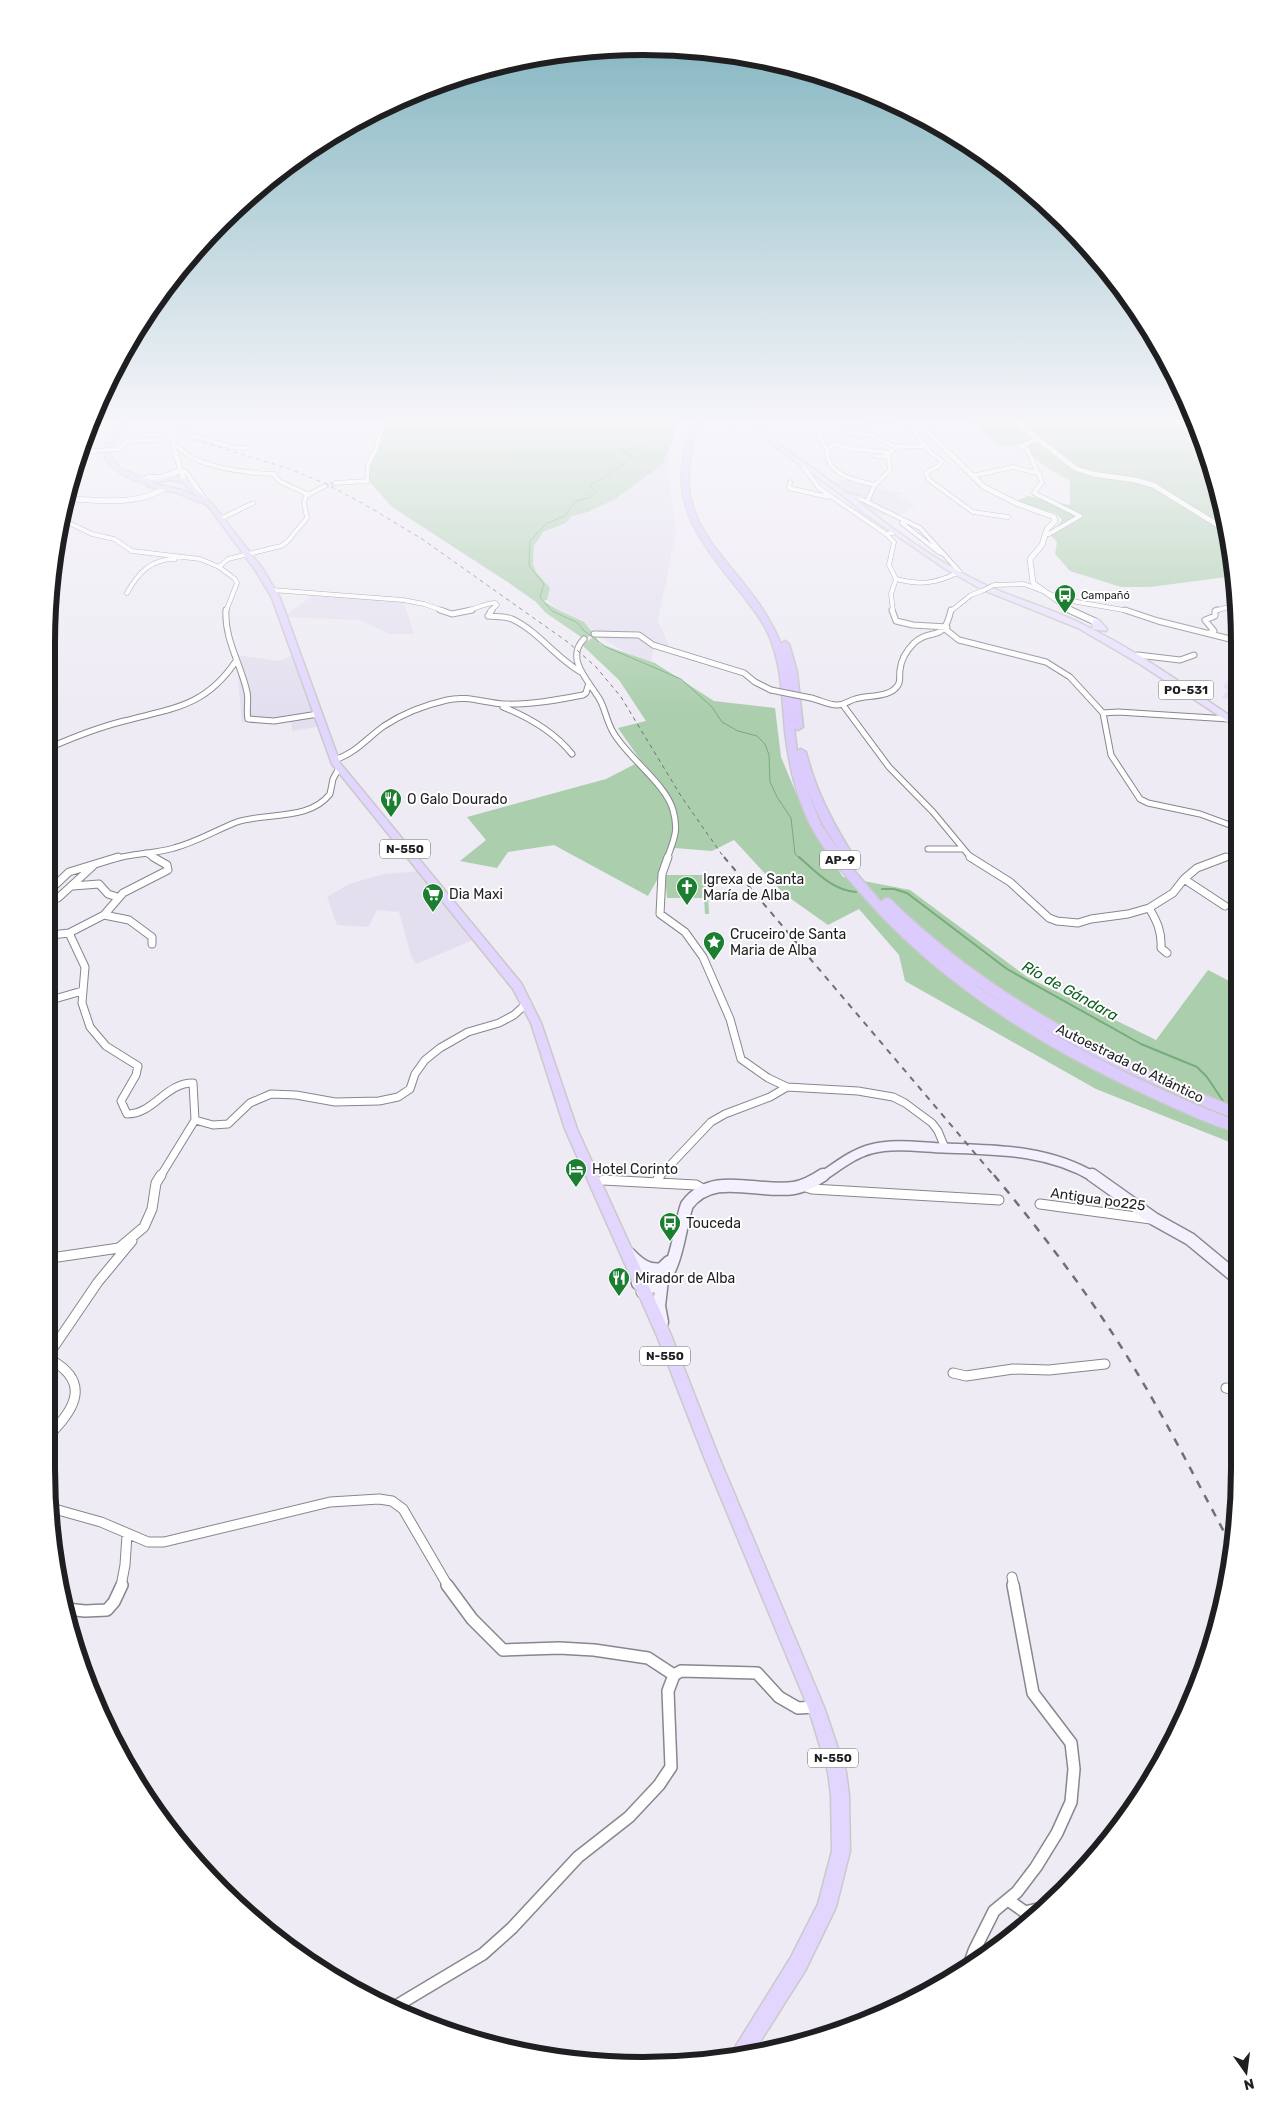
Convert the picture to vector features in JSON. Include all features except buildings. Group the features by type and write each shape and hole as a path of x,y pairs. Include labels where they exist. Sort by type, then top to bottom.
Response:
{"highway":[{"name":"Autoestrada do Atlántico","path":"693,517 705,541 746,593 772,633 780,654 797,775 818,827 829,846 858,884 894,923 915,942 961,980 1014,1018 1075,1054 1142,1087 1231,1125"},
{"name":"Autoestrada do Atlántico","path":"701,517 718,548 761,601 780,633 793,672 799,742 810,787 834,836 854,865 885,902 941,953 987,988 1045,1024 1140,1072 1231,1111"},
{"name":"N-550","path":"219,518 272,590 337,764 517,986 527,1003 536,1023 571,1129 598,1181 625,1253 660,1334"},
{"name":"N-550","path":"625,1253 644,1288 687,1408 711,1457 816,1707 837,1772 840,1795 841,1851 827,1907 798,1964 743,2048"}],"main road":[{"name":"PO-531","path":"873,517 958,572 991,590 1098,630 1138,655 1231,719"},
{"name":"PO-531","path":"879,517 958,572"},
{"name":"PO-531","path":"1098,630 1231,721"},
{"path":"644,1288 663,1275 672,1266 679,1244 684,1209 692,1198 704,1190 726,1186 787,1188 802,1186 842,1162 865,1151 888,1147 1019,1151 1067,1163 1090,1174 1154,1218 1193,1241 1231,1273"},
{"path":"625,1253 649,1269 663,1275"},
{"path":"660,1334 659,1306 663,1275"}],"street":[{"path":"219,567 228,559 281,546 287,542 307,517"},
{"path":"859,517 886,534 894,542 888,565 891,574 896,580 913,583 939,583 958,572 928,535 920,528 898,517"},
{"path":"892,517 944,555"},
{"path":"1053,517 1055,522 1046,529 1042,545 1030,561 1032,581 1046,594 1098,630"},
{"path":"1045,534 1049,534 1079,517"},
{"path":"1204,517 1220,526"},
{"path":"67,522 92,534 114,539 132,551 200,559 219,567 236,580 237,583 226,610 229,637 247,694 246,715 248,719 256,721 296,719 318,714"},
{"path":"900,531 909,528"},
{"path":"886,534 892,533"},
{"path":"127,593 133,580 149,564 162,559 175,559 183,556"},
{"path":"896,580 892,584 891,596 896,621 913,625 946,628 959,640 1046,662 1058,668 1103,713 1225,718"},
{"path":"594,634 639,635 654,645 744,672 755,682 771,690 843,705 853,699 881,694 899,686 900,668 910,646 946,628 951,609 971,595 994,584 1019,582 1046,594 1071,602 1120,608 1158,621 1231,639"},
{"path":"272,590 402,600 424,604 452,614 476,609 488,603 495,603 496,606 487,615 514,621 581,672"},
{"path":"1206,633 1214,631 1204,620 1215,616 1215,611 1230,606"},
{"path":"584,639 579,644 577,653 581,672 588,686 600,700 613,732 642,769 666,794 673,809 677,829 662,874 660,914 685,932 704,957 730,1019 741,1060 768,1078 787,1087 858,1091 893,1096 932,1123 938,1131 945,1148"},
{"path":"1138,655 1180,660 1194,655"},
{"path":"55,747 128,720 156,716 196,701 208,693 231,670 236,661"},
{"path":"55,885 69,872 129,854 172,849 195,842 238,822 311,809 330,794 337,764 352,754 384,726 430,706 457,698 515,703 575,696 586,693 588,686"},
{"path":"489,702 492,705 511,709 562,740 572,754"},
{"path":"843,705 889,767 933,812 968,856 1010,882 1044,914 1057,921 1078,923 1150,908 1173,894 1184,879 1197,868 1231,856"},
{"path":"1103,713 1111,755 1140,799 1200,814 1231,825"},
{"path":"928,849 962,848"},
{"path":"55,935 68,933 104,915 117,897 168,870 167,866 146,853"},
{"path":"55,899 93,866"},
{"path":"1184,879 1225,906"},
{"path":"72,886 99,884 108,894 117,897"},
{"path":"1150,908 1162,936 1160,945 1167,953"},
{"path":"104,915 129,920 152,937 152,944"},
{"path":"55,1345 98,1282 144,1227 152,1209 156,1183 195,1120 193,1083 184,1082 173,1087 140,1112 127,1114 121,1101 136,1075 138,1066 120,1058 95,1036 85,1020 82,991 87,970 68,933"},
{"path":"55,999 82,991"},
{"path":"195,1120 213,1125 228,1124 250,1103 271,1094 296,1095 336,1102 398,1097 410,1089 415,1074 425,1060 440,1048 468,1032 499,1023 527,1003"},
{"path":"656,1183 662,1172 685,1149 700,1130 717,1118 777,1095 787,1087"},
{"path":"598,1181 696,1186 704,1190"},
{"path":"802,1186 812,1189 999,1200"},
{"name":"Antigua po225","path":"1040,1204 1140,1219 1154,1218"},
{"path":"55,1257 119,1248 144,1227"},
{"path":"55,1362 72,1373 76,1384 76,1396 67,1415 55,1428"},
{"path":"953,1373 966,1376 1013,1368 1049,1370 1105,1364"},
{"path":"1226,1388 1231,1389"},
{"path":"56,1509 101,1522 127,1535 148,1542 164,1542 330,1502 379,1499 392,1501 403,1509 461,1606 489,1638 503,1650 559,1648 594,1650 648,1658 674,1675"},
{"path":"72,1610 107,1610 116,1602 125,1574 127,1535"},
{"path":"972,1956 994,1911 1017,1892 1036,1867 1057,1833 1071,1802 1074,1768 1071,1743 1033,1693 1012,1577"},
{"path":"400,2004 483,1954 512,1928 578,1858 628,1817 659,1785 671,1767 668,1691 674,1675 681,1671 757,1673 779,1697 798,1708 816,1707"},
{"path":"1008,1900 1025,1912 1032,1910"}],"shaded area":[{"path":"572,517 674,517 676,532 658,620 670,649 654,645 651,663 620,649 598,636 584,622 560,611 547,600 550,588 536,572 533,564 534,546 543,532 566,523"},
{"path":"315,594 403,600 414,634 389,634 360,620 283,617"},
{"path":"296,654 322,726 292,731 291,722 242,722 236,655 279,661"},
{"path":"1231,676 1231,701 1222,697 1228,690 1223,687"},
{"path":"422,871 478,938 416,964 411,956 399,912 377,910 368,927 337,925 327,897 349,884 384,874"}],"green space":[{"path":"407,517 572,517 566,523 543,532 534,546 533,564 536,572 550,588 547,600 543,601 584,622 594,634 584,639 546,613 536,602"},
{"path":"1059,517 1217,517 1227,577 1150,587 1121,587 1070,571 1055,554 1057,542 1050,535 1062,520"},
{"path":"595,636 600,644 655,663 714,701 775,708 781,757 809,824 843,877 910,890 1027,977 1156,1040 1208,970 1231,982 1231,1143 1096,1089 905,981 899,955 859,909 828,925 784,894 734,840 712,851 675,848 648,896 554,845 508,852 497,868 460,861 486,840 467,817 606,779 641,761 618,728 646,721 619,680 582,645"},
{"path":"665,875 707,875 709,914 705,914 704,898 667,898"}],"waterway":[{"path":"564,517 547,523 530,541 529,566 544,584 540,597 552,611 578,623 583,630 606,647 681,679 712,707 722,722 738,731 757,736 765,744 769,755 770,782 777,797 791,818 795,854 800,859"},
{"path":"799,857 832,884 847,891 856,892"},
{"name":"Río de Gándara","path":"882,889 894,889 907,893 1007,969 1141,1044 1197,1067 1207,1077 1223,1101"}],"railway":[{"path":"385,517 422,539 569,643 596,667 621,697 681,796 725,859"},
{"path":"724,857 995,1177"},
{"path":"994,1175 1071,1273 1123,1350 1164,1419 1227,1537"}],"place":[{"name":"Campañó","path":"1065,614"},
{"name":"O Galo Dourado","path":"391,818"},
{"name":"Igrexa de Santa María de Alba","path":"687,906"},
{"name":"Dia Maxi","path":"433,913"},
{"name":"Cruceiro de Santa Maria de Alba","path":"714,961"},
{"name":"Hotel Corinto","path":"576,1188"},
{"name":"Touceda","path":"670,1242"},
{"name":"Mirador de Alba","path":"619,1297"}]}
